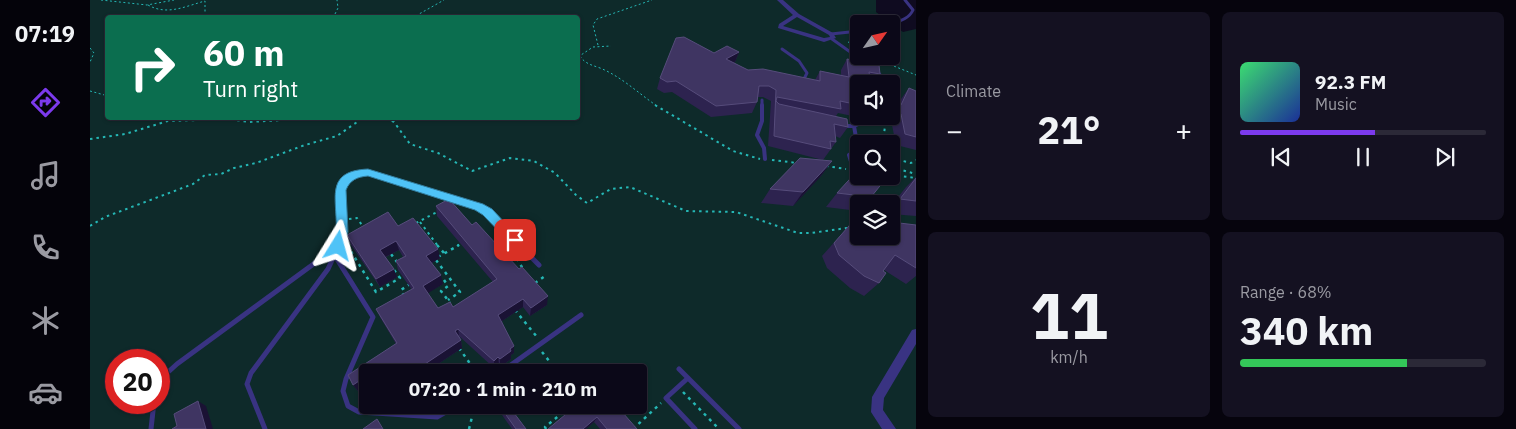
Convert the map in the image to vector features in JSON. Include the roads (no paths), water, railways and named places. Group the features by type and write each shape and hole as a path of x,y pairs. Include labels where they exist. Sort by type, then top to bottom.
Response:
{"street":[{"path":"780,0 797,15 832,37"},
{"path":"797,15 781,24 780,27 824,40 832,37"},
{"path":"890,429 877,412 878,397 916,334"}],"lane":[{"path":"900,20 912,14 913,10 905,0"},
{"path":"832,37 850,33"},
{"path":"832,37 880,75"},
{"path":"782,49 799,61 807,73 803,81 797,84"},
{"path":"762,100 762,121 756,135 764,148 764,159"},
{"path":"836,125 854,126 856,135"},
{"path":"265,429 247,384 251,373 328,269 335,256 342,232 340,190 343,183 349,177 359,173 368,173 479,207 488,212 539,265"},
{"path":"170,370 319,260 327,256 335,256"},
{"path":"335,256 373,318 346,379 344,391 348,406 359,412"},
{"path":"511,364 581,315"},
{"path":"679,369 739,429"},
{"path":"688,378 666,398 695,429"},
{"path":"151,429 153,414"},
{"path":"390,414 437,417 442,414"}]}
